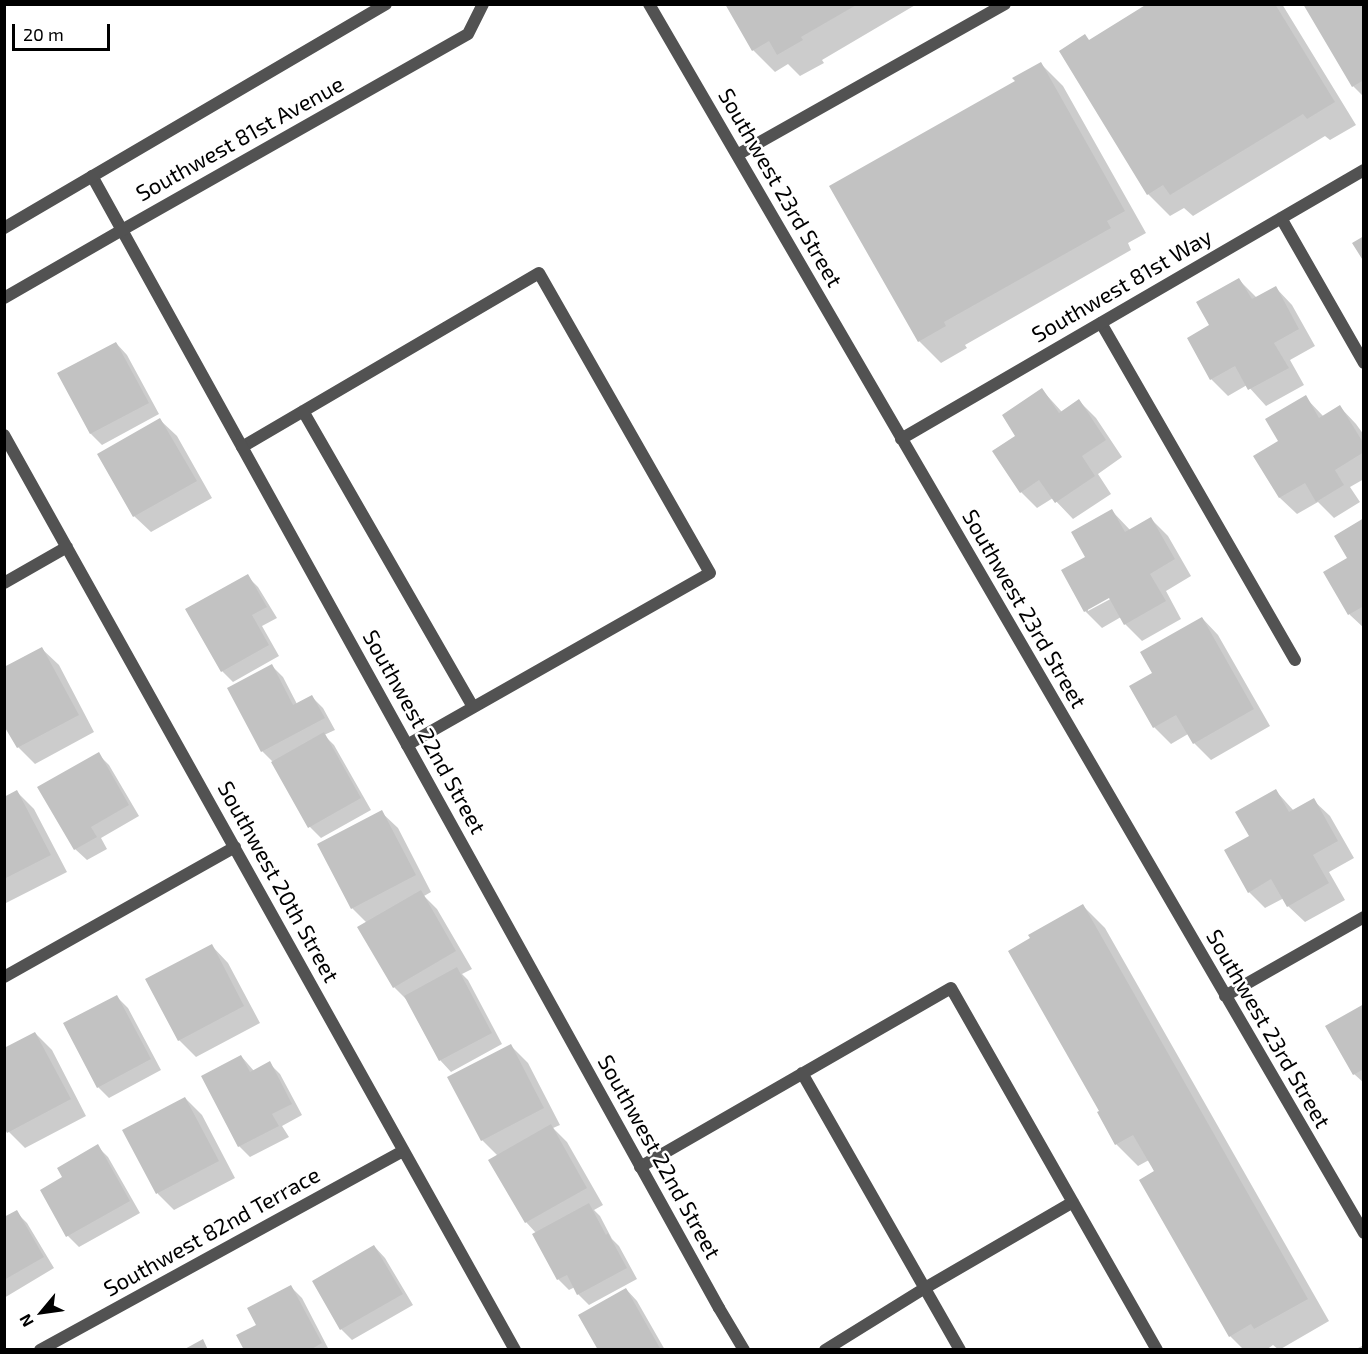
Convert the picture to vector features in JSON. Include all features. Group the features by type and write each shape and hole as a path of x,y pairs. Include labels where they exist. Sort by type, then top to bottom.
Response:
{"street":[{"name":"Southwest 81st Avenue","path":"4,228 386,4"},
{"name":"Southwest 81st Avenue","path":"4,298 468,34 483,4"},
{"name":"Southwest 23rd Street","path":"649,4 1364,1233"},
{"path":"736,156 1005,4"},
{"name":"Southwest 81st Way","path":"901,439 1364,170"},
{"name":"Southwest 22nd Street","path":"92,176 640,1167 744,1350"},
{"path":"1281,218 1364,363"},
{"path":"242,447 539,273 710,573 407,746"},
{"path":"1101,323 1295,660"},
{"path":"303,411 473,707"},
{"name":"Southwest 20th Street","path":"4,435 514,1350"},
{"path":"4,583 67,547"},
{"path":"4,977 235,848"},
{"path":"1226,996 1364,917"},
{"path":"640,1167 951,988 1157,1350"},
{"path":"802,1073 960,1350"},
{"name":"Southwest 82nd Terrace","path":"40,1350 404,1150"},
{"path":"825,1350 925,1288 1073,1202"}],"building":[{"path":"725,4 858,4 801,37 803,40 777,55 769,41 752,51"},
{"path":"1147,4 1275,4 1335,102 1307,119 1303,114 1170,195 1163,185 1147,195 1059,51 1085,34 1089,40"},
{"path":"1303,4 1364,4 1364,80 1352,87"},
{"path":"1041,62 1125,211 1107,221 1111,228 944,322 946,326 918,342 829,186 1015,81 1012,78"},
{"path":"1364,236 1364,262 1352,243"},
{"path":"1239,278 1252,299 1276,286 1299,329 1274,343 1289,368 1248,390 1235,366 1210,380 1187,338 1209,325 1196,302"},
{"path":"116,342 149,403 90,434 57,373"},
{"path":"1042,388 1059,413 1079,399 1106,440 1082,456 1095,476 1055,503 1039,480 1020,493 992,451 1015,436 1002,415"},
{"path":"1306,395 1319,418 1340,405 1364,444 1364,452 1335,470 1344,485 1316,502 1305,483 1279,498 1253,456 1278,441 1265,419"},
{"path":"160,418 197,481 133,517 97,454"},
{"path":"1112,509 1125,532 1151,517 1175,559 1150,574 1166,601 1124,625 1109,598 1084,612 1061,570 1085,557 1071,532"},
{"path":"1364,518 1364,606 1348,615 1323,572 1347,558 1334,536"},
{"path":"248,574 267,607 252,615 269,645 221,672 185,609"},
{"path":"1202,617 1254,709 1193,744 1176,715 1153,728 1129,686 1152,673 1140,652"},
{"path":"42,647 79,715 17,748 4,726 4,667"},
{"path":"272,664 293,705 312,695 325,718 261,752 227,688"},
{"path":"324,732 361,798 308,828 271,762"},
{"path":"99,752 129,805 91,827 97,837 74,850 37,787"},
{"path":"1276,789 1289,812 1314,798 1338,841 1313,855 1329,883 1287,907 1271,879 1248,893 1224,850 1249,836 1235,812"},
{"path":"17,790 51,855 4,879 4,797"},
{"path":"382,810 416,875 351,909 317,844"},
{"path":"421,890 456,951 393,988 357,927"},
{"path":"1083,904 1308,1299 1254,1329 1251,1324 1229,1337 1139,1180 1154,1171 1133,1135 1115,1145 1097,1112 1099,1111 1008,951 1030,938 1028,935"},
{"path":"212,944 244,1006 178,1041 145,979"},
{"path":"457,967 492,1033 439,1061 404,996"},
{"path":"117,995 151,1059 97,1088 63,1023"},
{"path":"1364,1004 1364,1069 1353,1075 1325,1026"},
{"path":"35,1032 71,1099 7,1133 4,1127 4,1048"},
{"path":"511,1044 544,1108 481,1141 447,1077"},
{"path":"241,1055 250,1072 270,1061 292,1104 272,1114 279,1126 238,1147 201,1076"},
{"path":"185,1097 219,1161 156,1194 122,1130"},
{"path":"551,1124 587,1188 525,1223 488,1160"},
{"path":"98,1144 130,1201 66,1237 40,1190 62,1177 57,1168"},
{"path":"589,1203 627,1268 577,1295 567,1275 557,1280 532,1234"},
{"path":"17,1210 44,1257 4,1280 4,1217"},
{"path":"374,1245 403,1294 340,1330 312,1281"},
{"path":"291,1285 322,1343 310,1350 244,1350 236,1335 256,1325 247,1308"},
{"path":"626,1288 661,1350 598,1350 578,1315"},
{"path":"203,1339 208,1350 183,1350"}]}
